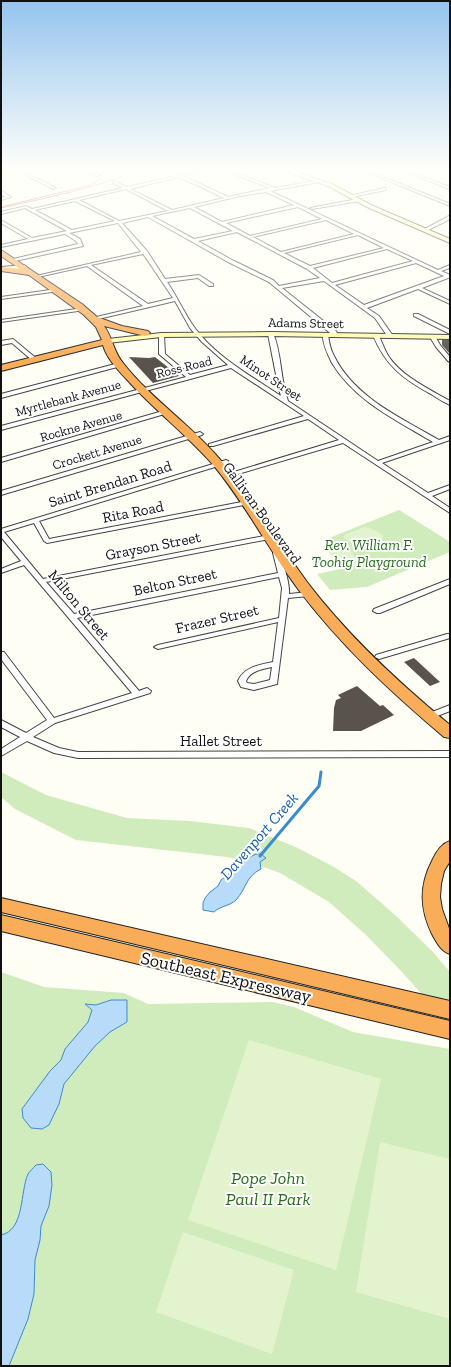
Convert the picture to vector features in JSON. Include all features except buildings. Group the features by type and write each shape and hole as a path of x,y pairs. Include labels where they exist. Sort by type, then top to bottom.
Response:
{"highway":[{"name":"Gallivan Boulevard","path":"1,252 57,290 94,319 108,341 116,345 128,365 166,412 211,445 271,540 309,594 352,644 388,680 440,712 450,733"},
{"path":"2,269 36,275"},
{"path":"94,319 120,328 145,333"},
{"name":"Gallivan Boulevard","path":"108,341 108,347 119,365 196,435 222,463 236,473 294,572 337,612 379,657 450,720"},
{"path":"1,368 108,341"},
{"path":"450,848 434,872 431,908 435,922 450,946"},
{"name":"Southeast Expressway","path":"1,896 450,1000"},
{"path":"1,905 450,1010"},
{"path":"1,914 450,1021"},
{"name":"Southeast Expressway","path":"1,923 450,1030"}],"main road":[{"path":"433,234 450,241"},
{"path":"2,269 20,264"},
{"name":"Adams Street","path":"108,341 119,335 145,333 161,335"},
{"name":"Adams Street","path":"108,341 133,337 198,334 450,337"}],"street":[{"path":"22,234 32,240"},
{"path":"1,246 62,234"},
{"path":"20,264 81,245 78,240 67,234"},
{"name":"Minot Street","path":"129,234 145,252 176,299 192,327 232,366 450,511"},
{"path":"180,234 263,277 279,287 334,332 335,335"},
{"path":"193,241 225,234"},
{"path":"243,234 309,268 325,279 377,317 386,328 390,336"},
{"path":"249,237 263,234"},
{"path":"281,253 358,234 449,276"},
{"path":"309,268 387,248"},
{"path":"36,275 145,252"},
{"path":"332,284 418,261"},
{"path":"88,265 147,306"},
{"path":"438,271 450,266"},
{"path":"164,281 199,276 211,285"},
{"path":"364,307 449,276"},
{"path":"279,287 325,279"},
{"path":"417,288 450,303"},
{"path":"1,298 57,290"},
{"path":"94,319 176,299"},
{"path":"1,322 83,309"},
{"path":"416,315 450,332"},
{"path":"270,334 276,352 280,389 287,403"},
{"path":"161,335 162,354 189,377"},
{"path":"325,335 330,354 334,362 356,388 376,405 438,442"},
{"path":"376,335 379,348 388,361 398,371 423,388 450,403"},
{"path":"433,337 438,346 450,360"},
{"path":"1,343 13,341 35,360"},
{"path":"1,396 119,365"},
{"name":"Ross Road","path":"146,388 232,366"},
{"name":"Myrtlebank Avenue","path":"1,428 146,388"},
{"name":"Rockne Avenue","path":"1,460 166,412"},
{"path":"211,445 308,417"},
{"name":"Crockett Avenue","path":"1,493 196,435"},
{"path":"377,463 450,438"},
{"path":"236,473 344,440"},
{"name":"Saint Brendan Road","path":"1,532 222,463"},
{"path":"427,496 450,487"},
{"name":"Rita Road","path":"36,521 47,541 247,503"},
{"name":"Milton Street","path":"1,532 137,694"},
{"name":"Grayson Street","path":"42,581 271,540"},
{"path":"1,571 26,562"},
{"name":"Gallivan Boulevard","path":"276,664 260,667 244,675 242,681 244,685 254,687 274,682 286,596 286,584 294,572"},
{"name":"Belton Street","path":"72,617 294,572"},
{"path":"377,611 450,581"},
{"path":"286,596 309,594"},
{"name":"Frazer Street","path":"158,647 282,619"},
{"path":"379,657 450,636"},
{"path":"1,654 52,721"},
{"path":"1,752 25,736 52,721 147,691"},
{"name":"Hallet Street","path":"1,723 54,751 78,755 450,754"}],"green space":[{"name":"Rev. William F. Toohig Playground","path":"399,510 450,542 450,552 367,587 330,590 317,574 340,569 326,548 339,545 329,538"},
{"path":"365,527 377,531 383,536 380,544 369,547 360,547 343,537 346,534"},
{"path":"346,545 361,565 340,569 326,548"},
{"path":"1,772 46,795 127,818 190,821 249,828 298,848 334,867 356,881 394,914 433,952 450,972 450,1026 402,972 366,935 329,902 280,873 227,857 76,840 15,809 1,797"},
{"name":"Pope John Paul II Park","path":"1,972 44,987 124,993 148,1004 273,1002 294,1007 353,1032 450,1049 450,1366 1,1366"},
{"path":"249,1040 381,1079 336,1270 188,1220"},
{"path":"380,1142 450,1159 450,1319 356,1292"},
{"path":"183,1232 294,1270 272,1354 156,1312"}],"water":[{"path":"256,854 261,854 266,858 260,862 261,869 249,879 240,896 231,904 219,908 214,912 203,910 205,898 218,886 221,880 230,873 234,865"},
{"path":"111,1000 127,1000 127,1022 110,1032 95,1046 64,1084 59,1104 49,1125 42,1129 31,1128 23,1118 22,1109 50,1071 61,1060 65,1049 88,1022 92,1010 85,1004 96,1005"},
{"path":"43,1164 51,1172 52,1185 49,1206 41,1226 40,1240 35,1260 34,1294 28,1319 9,1366 1,1366 1,1235 9,1232 18,1218 28,1174 36,1165"}],"waterway":[{"name":"Davenport Creek","path":"260,856 319,786 321,772"}]}
